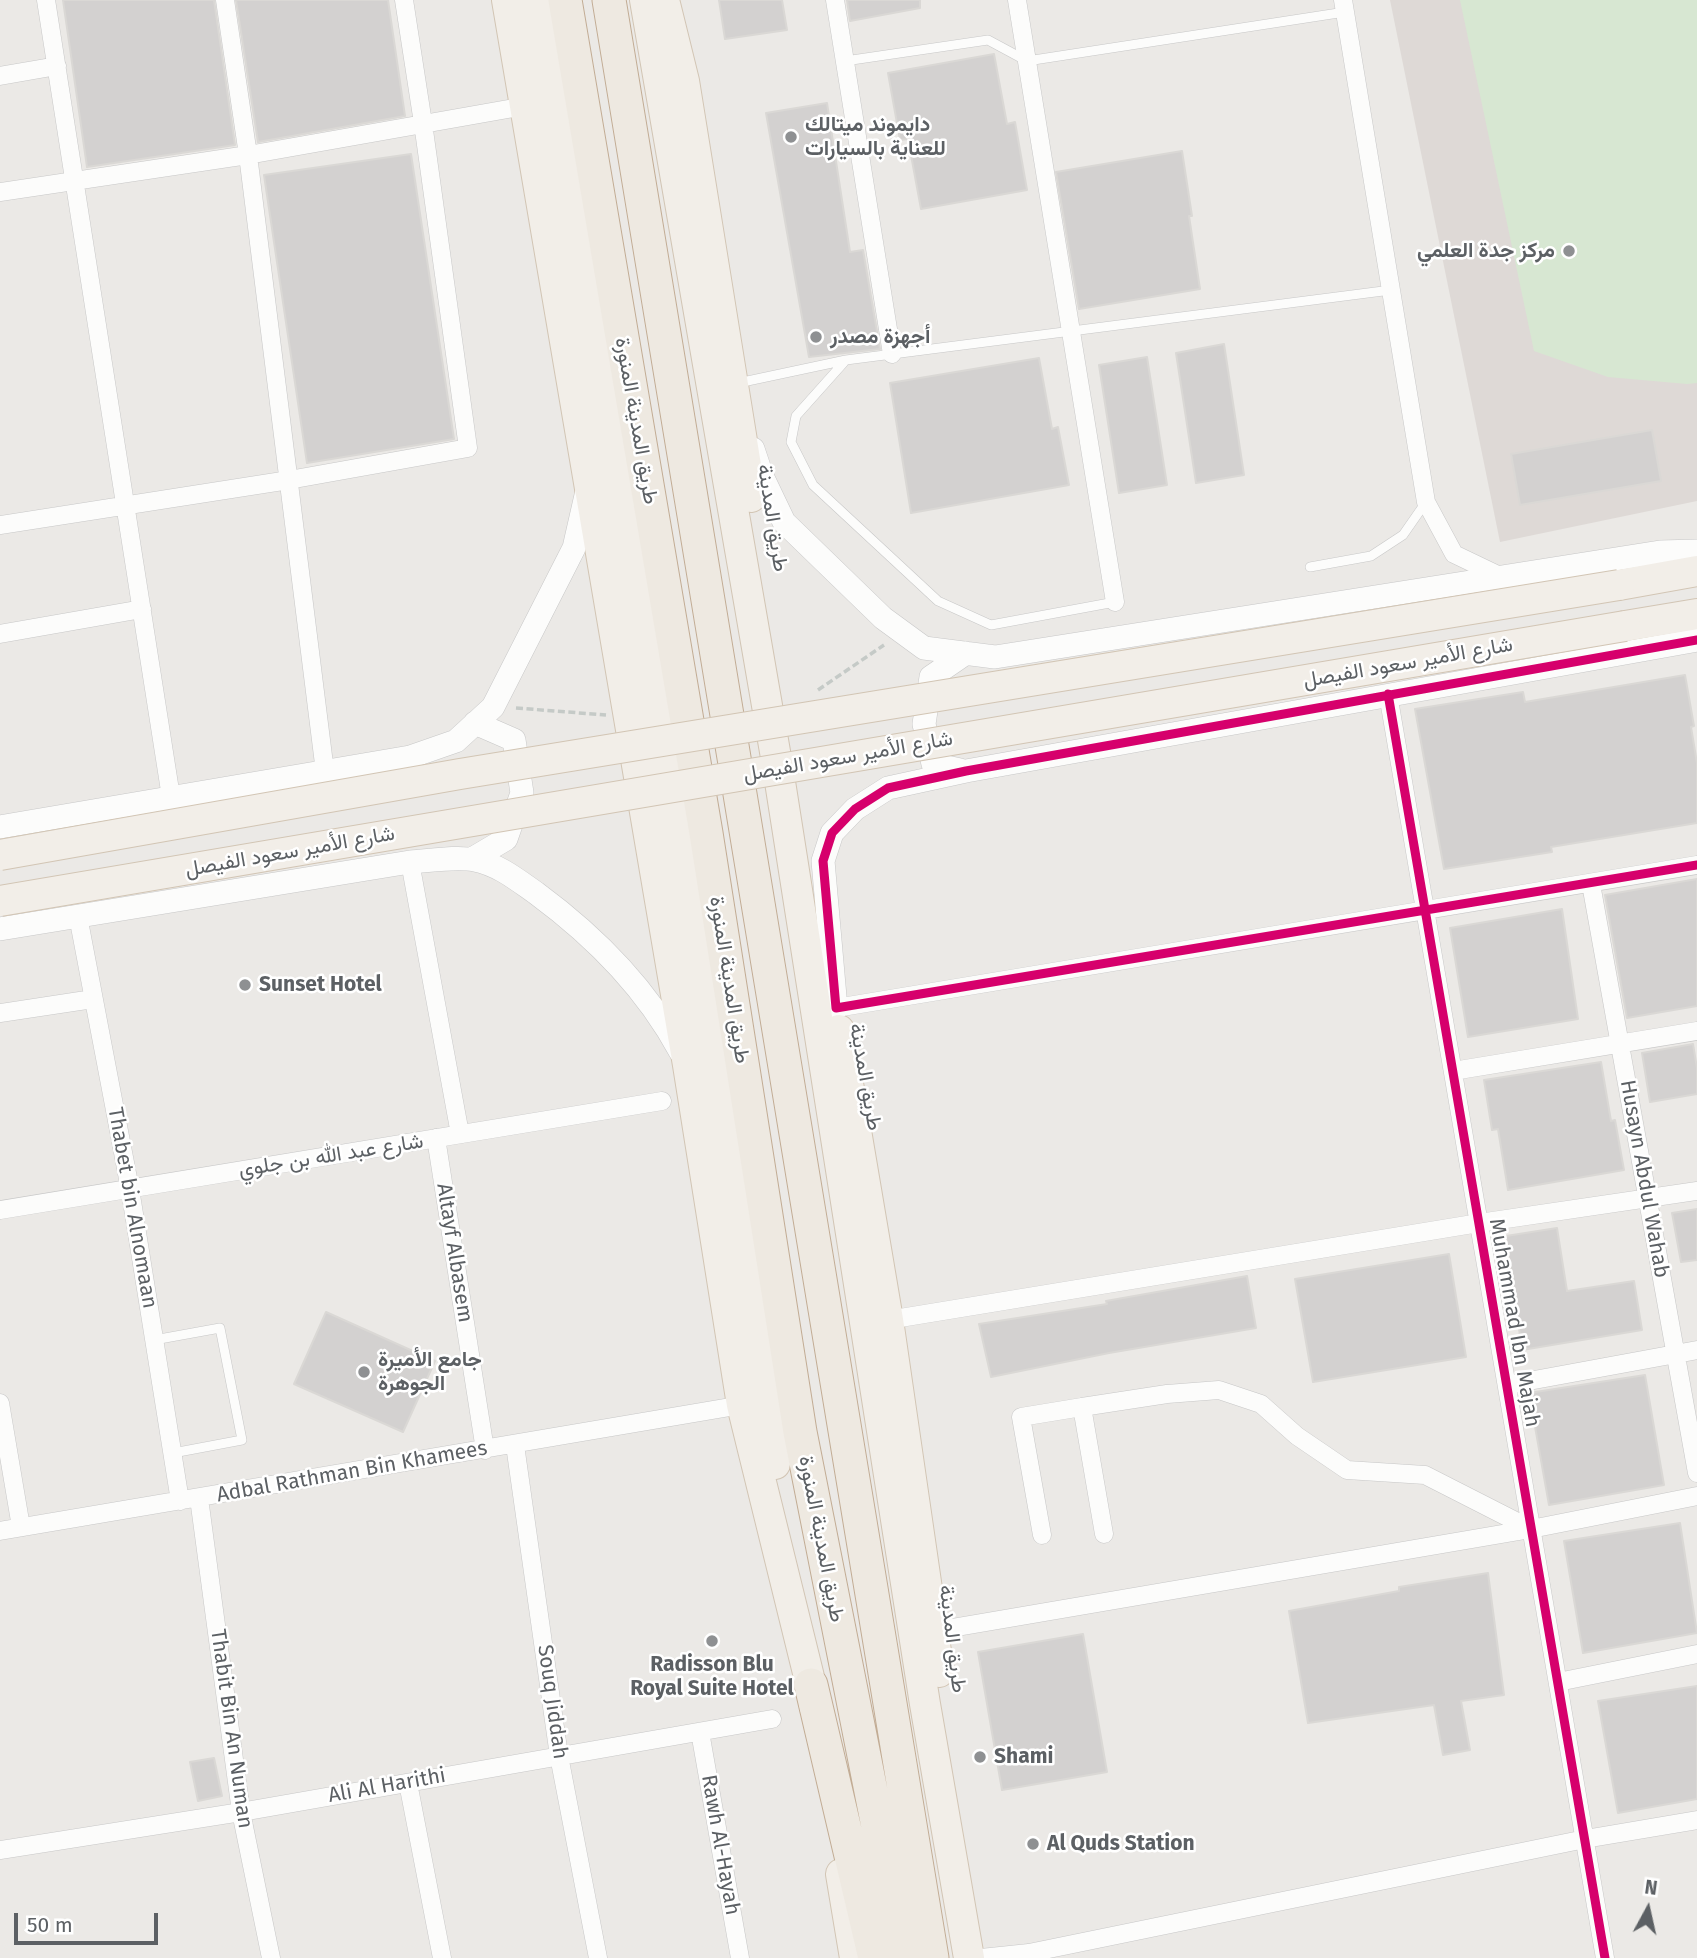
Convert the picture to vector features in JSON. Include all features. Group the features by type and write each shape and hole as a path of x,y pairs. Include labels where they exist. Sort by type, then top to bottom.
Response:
{"highway":[{"name":"طريق المدينة المنورة","path":"565,0 706,833 800,1432 904,1958"},
{"name":"طريق المدينة المنورة","path":"609,0 932,1958"},
{"path":"811,1685 875,1958"}],"main road":[{"path":"507,0 688,1065 742,1405 811,1685"},
{"path":"534,0 669,789 773,1456 855,1958"},
{"name":"طريق المدينة","path":"645,0 778,769 875,1390 969,1958"},
{"name":"طريق المدينة","path":"664,0 684,81 798,799 888,1320 934,1631 969,1958"},
{"name":"شارع الأمير سعود الفيصل","path":"0,855 660,741 1697,571"},
{"name":"شارع الأمير سعود الفيصل","path":"0,901 1697,614"}],"street":[{"path":"46,0 171,797"},
{"path":"225,0 248,155 325,772"},
{"path":"0,525 289,480 468,448 404,0"},
{"path":"835,0 892,354"},
{"path":"1017,0 1115,603"},
{"path":"1344,6 1426,502 1454,554 1502,578"},
{"path":"0,76 57,66"},
{"path":"0,192 248,155 525,106"},
{"path":"733,384 762,476 784,522 883,618 924,648 995,657 1660,552 1697,551"},
{"path":"0,827 411,757 456,741 493,706 574,548 588,488"},
{"path":"0,634 142,609"},
{"path":"1697,640 966,771 888,789 855,809 832,834 823,861 836,1008 1697,865"},
{"path":"966,653 931,677 924,724 933,764 966,771"},
{"name":"Muhammad Ibn Majah","path":"1388,694 1605,1958"},
{"path":"472,859 506,839 522,793 514,740 475,723"},
{"path":"0,929 410,862 472,859 502,869 553,906 614,959 666,1025 688,1065"},
{"path":"410,862 460,1134"},
{"name":"Husayn Abdul Wahab","path":"1591,884 1697,1473"},
{"name":"Thabet bin Alnomaan","path":"78,916 130,1189 180,1501"},
{"path":"0,1013 93,999"},
{"path":"1453,1072 1697,1031"},
{"name":"شارع عبد الله بن جلوي","path":"0,1210 662,1101"},
{"name":"Altayf Albasem","path":"436,1138 485,1450"},
{"path":"888,1320 1479,1223 1697,1191"},
{"path":"1507,1385 1697,1350"},
{"path":"1042,1535 1021,1417 1167,1394 1219,1390 1261,1404 1297,1436 1347,1470 1425,1475 1531,1528"},
{"path":"0,1403 21,1527"},
{"name":"Adbal Rathman Bin Khamees","path":"0,1531 742,1405"},
{"path":"1083,1408 1104,1534"},
{"name":"Souq Jiddah","path":"515,1445 559,1756 598,1958"},
{"path":"934,1631 1531,1528 1697,1496"},
{"name":"Thabit Bin An Numan","path":"199,1498 241,1812 271,1958"},
{"path":"1558,1682 1697,1654"},
{"name":"Ali Al Harithi","path":"0,1850 241,1812 772,1719"},
{"name":"Rawh Al-Hayah","path":"700,1732 740,1958"},
{"path":"408,1783 442,1958"},
{"path":"981,1958 1030,1955 1585,1839 1697,1819"}],"lane":[{"path":"845,61 988,40 1027,61 1344,6"},
{"path":"733,384 846,360 1391,290"},
{"path":"846,360 796,415 791,442 813,485 938,601 991,625 1115,603"},
{"path":"1310,567 1371,556 1404,535 1426,502"},
{"path":"154,1340 220,1328 242,1440 173,1453"}],"path":[{"path":"814,693 903,632"},
{"path":"493,706 615,716"}],"shaded area":[{"name":"مركز جدة العلمي","path":"1390,0 1697,0 1697,501 1500,542"}],"green space":[{"path":"1460,0 1697,0 1697,383 1608,377 1534,351"}],"building":[{"path":"63,0 214,0 235,145 87,167"},
{"path":"236,0 388,0 405,116 258,142"},
{"path":"719,0 782,0 787,30 725,39"},
{"path":"847,0 920,0 920,8 850,21"},
{"path":"994,54 1007,124 1015,122 1027,190 921,209 908,139 900,140 888,73"},
{"path":"827,103 850,252 863,250 880,349 809,357 766,113"},
{"path":"1182,151 1200,289 1079,309 1056,172"},
{"path":"411,154 454,439 307,463 264,175"},
{"path":"1224,344 1244,475 1196,483 1176,353"},
{"path":"1147,357 1167,485 1119,493 1099,365"},
{"path":"1039,358 1052,429 1058,427 1069,485 911,513 890,383"},
{"path":"1652,430 1661,481 1520,505 1511,454"},
{"path":"1685,675 1697,763 1697,823 1551,847 1552,852 1444,869 1415,709 1523,692 1525,702"},
{"path":"1697,879 1697,1006 1627,1018 1605,895"},
{"path":"1562,909 1578,1019 1468,1037 1450,928"},
{"path":"1693,1044 1697,1094 1650,1102 1642,1053"},
{"path":"1601,1062 1611,1121 1615,1120 1624,1170 1508,1190 1498,1129 1492,1130 1484,1080"},
{"path":"1697,1209 1697,1260 1681,1262 1672,1213"},
{"path":"1557,1228 1567,1291 1634,1281 1642,1330 1522,1350 1506,1236"},
{"path":"1449,1254 1466,1357 1313,1382 1295,1279"},
{"path":"1247,1276 1256,1328 1109,1353 991,1377 979,1324 1107,1304 1106,1301"},
{"name":"جامع الأميرة الجوهرة","path":"326,1312 435,1361 403,1432 294,1384"},
{"path":"1645,1375 1664,1485 1549,1505 1529,1393"},
{"path":"1680,1523 1697,1633 1583,1653 1564,1541"},
{"path":"1488,1573 1504,1695 1461,1701 1470,1750 1443,1755 1434,1705 1308,1723 1289,1611 1399,1591 1399,1587"},
{"path":"1083,1634 1107,1772 1002,1790 978,1652"},
{"path":"1697,1686 1697,1799 1618,1813 1598,1701"},
{"path":"214,1758 222,1796 198,1801 190,1762"}],"cycle path":[{"path":"1697,640 966,771 888,788 855,809 832,833 823,861 836,1008 1697,865"},
{"path":"1388,694 1605,1958"}],"place":[{"name":"دايموند ميتالك للعناية بالسيارات","path":"791,137"},
{"name":"مركز جدة العلمي","path":"1569,251"},
{"name":"أجهزة مصدر","path":"816,337"},
{"name":"Sunset Hotel","path":"245,985"},
{"name":"جامع الأميرة الجوهرة","path":"364,1372"},
{"name":"Radisson Blu Royal Suite Hotel","path":"712,1641"},
{"name":"Shami","path":"980,1757"},
{"name":"Al Quds Station","path":"1033,1844"}]}
